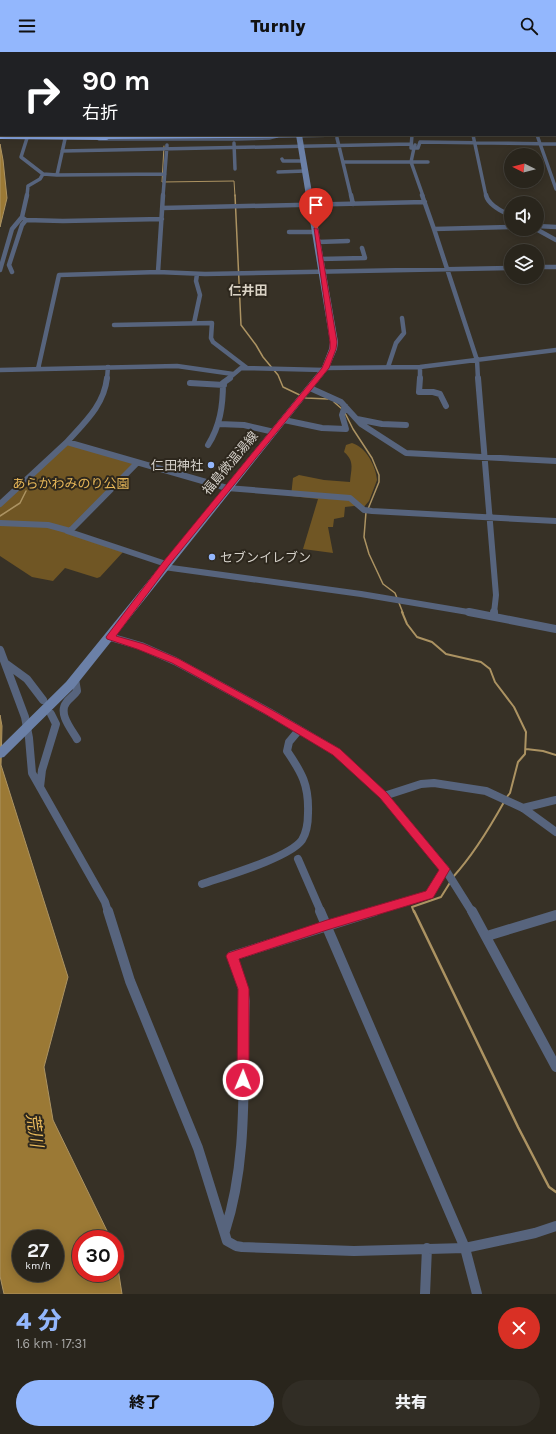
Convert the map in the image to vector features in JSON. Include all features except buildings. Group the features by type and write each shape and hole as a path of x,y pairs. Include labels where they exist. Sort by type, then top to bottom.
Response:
{"highway":[{"path":"106,136 299,136"}],"main road":[{"name":"福島微温湯線","path":"2,752 28,728 75,679 110,637 165,565 227,488 325,369 333,349 334,342 299,136"}],"street":[{"path":"165,174 81,176 43,174 21,157 28,137 65,139 167,140 269,138 277,136"},
{"path":"412,136 411,162 477,360 496,595 494,615"},
{"path":"412,146 415,136"},
{"path":"473,136 487,199 504,212"},
{"path":"537,136 556,189"},
{"path":"338,138 353,204"},
{"path":"57,175 65,139"},
{"path":"234,139 233,148 235,169"},
{"path":"158,272 167,140"},
{"path":"62,151 301,146 419,147 420,142 556,144"},
{"path":"282,159 282,162 304,161"},
{"path":"343,162 428,162"},
{"path":"278,172 305,171"},
{"path":"550,171 556,171"},
{"path":"12,272 9,265 24,219 28,186 40,179 43,174"},
{"path":"162,208 425,202"},
{"path":"0,270 12,229 24,219 63,221 162,219"},
{"path":"434,229 504,227"},
{"path":"544,228 556,227"},
{"path":"289,232 316,232"},
{"path":"544,232 556,240"},
{"path":"318,242 348,241"},
{"path":"320,258 365,258 362,248"},
{"path":"544,267 556,267"},
{"path":"38,369 59,275 158,272 197,274 504,268"},
{"path":"194,323 200,295 196,281 197,274"},
{"path":"388,367 396,343 404,333 402,318"},
{"path":"114,325 212,323 211,338 213,342 247,368"},
{"path":"208,445 219,424 224,395 224,383 241,368 325,369 420,367 556,350"},
{"path":"0,370 185,366 233,374"},
{"path":"0,504 67,442 90,417 102,399 106,388 108,367"},
{"path":"420,367 419,392 440,394 443,396 446,406"},
{"path":"190,383 224,385"},
{"path":"305,394 328,396 345,406 356,419 375,434 406,453 556,461"},
{"path":"284,420 322,428 346,429 342,415 345,406"},
{"path":"356,419 382,424 406,425"},
{"path":"219,424 244,425 274,432"},
{"path":"67,442 227,488 350,498 364,510 372,512 556,521"},
{"path":"67,531 70,530 137,463"},
{"path":"0,522 48,525 165,565 443,606 494,615 556,629"},
{"path":"110,637 140,646 176,661 299,730 336,752 384,796 445,869 465,898 487,936 556,1067"},
{"path":"0,650 19,698 28,728 32,773 105,902 130,981 198,1148 227,1241 236,1246 242,1247 354,1251 465,1248 534,1233 556,1226"},
{"path":"5,663 15,669 36,689 43,700"},
{"path":"75,679 78,687 77,691 65,706 64,712 77,739"},
{"path":"40,787 42,770 56,724 52,714"},
{"path":"202,884 283,855 292,849 303,838 306,828 307,786 305,779 287,751 290,738 299,730"},
{"path":"384,796 420,784 434,783 486,791 523,808 556,832"},
{"path":"523,808 556,800"},
{"path":"298,859 465,1248 477,1294"},
{"path":"225,1231 230,1217 241,1159 243,1122 244,989 232,956 327,925 430,895 445,869"},
{"path":"487,936 556,915"},
{"path":"425,1294 427,1248"}],"green space":[{"name":"あらかわみのり公園","path":"67,443 135,463 69,529 0,521 0,506"},
{"path":"352,443 362,448 375,469 377,480 369,501 363,508 354,506 345,507 344,517 334,519 333,527 328,527 333,553 303,549 318,499 291,496 293,478 299,475 324,480 350,482 351,462 344,452 346,445"},
{"path":"0,524 47,526 123,552 100,577 97,578 65,568 53,581 32,577 0,556"}],"water":[{"path":"0,144 7,198 0,227"},
{"name":"荒川","path":"0,715 2,726 1,765 68,977 44,1067 53,1120 107,1230 72,1230 72,1282 120,1282 122,1294 4,1294 0,1276"}],"waterway":[{"path":"164,146 162,182 234,181 235,196"},
{"path":"235,195 241,325 263,357 278,375 283,387 306,398 328,399"},
{"path":"334,402 342,409"},
{"path":"345,413 353,429 372,458 379,475 379,482 368,509"},
{"path":"0,516 20,503 26,491"},
{"path":"366,512 364,537 369,554 383,584 395,593 403,613"},
{"path":"402,612 407,624 417,637 432,642 446,654 481,662 490,669 495,682 514,707 526,732 525,754 518,762 510,793 506,798"},
{"path":"526,749 543,751 556,755"},
{"path":"453,877 481,841 504,802"},
{"path":"414,912 412,907 441,897 451,881"},
{"path":"414,911 518,1127 549,1187 556,1192"}],"place":[{"name":"仁田神社","path":"211,465"},
{"name":"セブンイレブン","path":"212,557"}],"district":[{"name":"仁井田","path":"248,290"}],"route":[{"path":"243,1080 244,989 232,956 327,925 430,895 445,869 384,796 364,776 336,752 269,712 208,680 176,661 140,646 110,637 227,488 255,456 326,368 334,342 316,229"}]}
